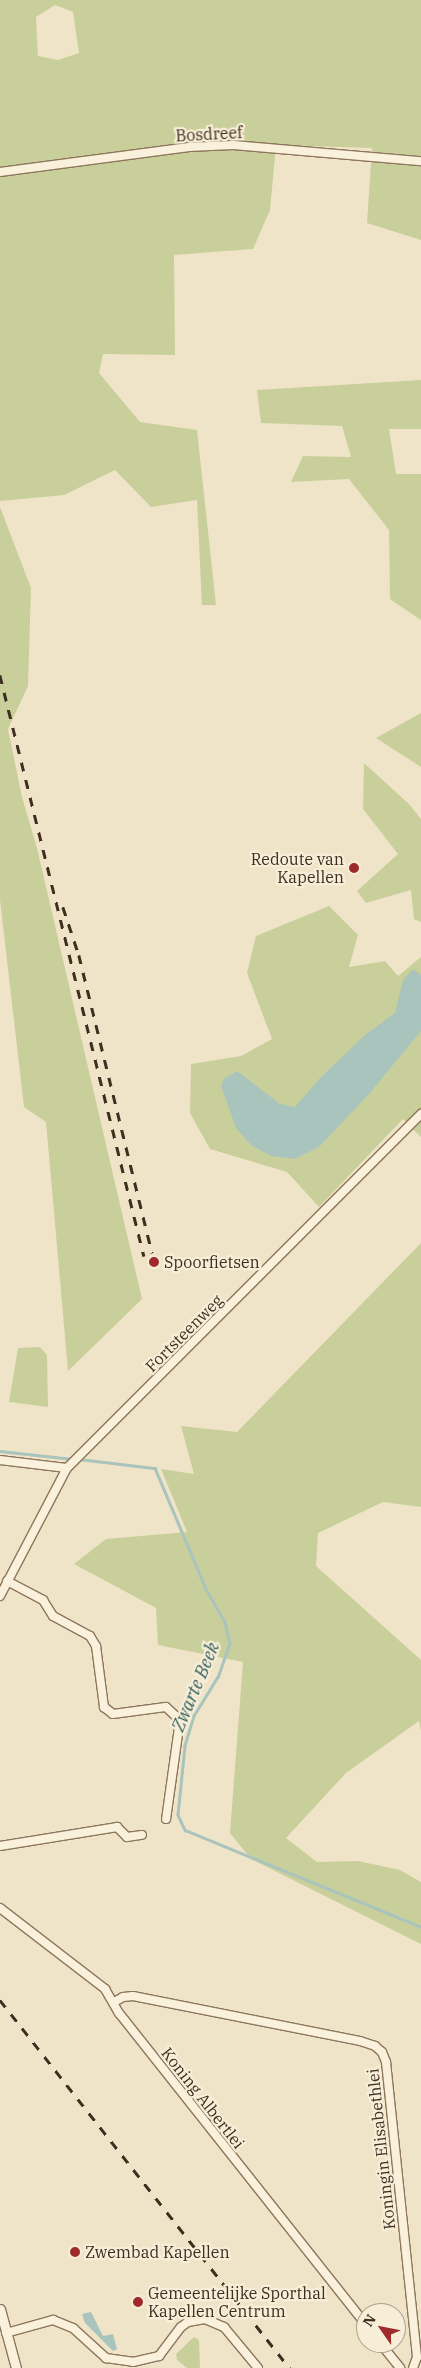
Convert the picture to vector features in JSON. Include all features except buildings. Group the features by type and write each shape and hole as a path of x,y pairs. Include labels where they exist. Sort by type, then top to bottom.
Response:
{"street":[{"name":"Bosdreef","path":"0,172 180,148 233,145 421,161"},
{"name":"Fortsteenweg","path":"0,1596 67,1468 421,1114"},
{"path":"0,1460 67,1468"},
{"path":"7,1581 43,1600 53,1616 90,1636 96,1646 104,1708 113,1714 166,1707 180,1720 166,1819"},
{"path":"0,1846 118,1827 127,1837 142,1835"},
{"name":"Koning Albertlei","path":"0,1908 105,1989 119,2013 356,2312"},
{"name":"Koningin Elisabethlei","path":"114,2002 124,1997 133,1996 360,2041 375,2046 382,2052 386,2062 417,2357 413,2368"},
{"path":"0,2309 16,2368"},
{"path":"6,2333 54,2320 74,2328 106,2358 132,2362 159,2356 181,2327 188,2322 204,2319 224,2327 258,2368"},
{"path":"388,2353 400,2368"}],"green space":[{"path":"0,0 421,0 421,240 367,223 372,148 276,145 270,210 253,249 174,255 175,355 103,354 99,373 140,422 197,430 216,605 202,605 197,500 151,507 115,470 64,495 0,501","holes":["55,5 73,12 79,53 58,60 38,56 36,17"]},
{"path":"421,380 421,429 389,429 396,474 421,474 421,620 390,599 389,530 349,479 291,482 303,456 351,457 342,426 261,423 257,390"},
{"path":"0,507 31,588 28,686 8,729 22,797 37,848 142,1299 68,1371 46,1122 24,1107 0,900"},
{"path":"421,713 421,767 376,738"},
{"path":"364,763 409,804 421,819 421,922 414,919 411,890 366,903 357,891 398,854 363,809"},
{"path":"329,906 358,935 349,967 385,961 398,976 421,957 421,1137 403,1119 319,1207 287,1172 210,1149 190,1113 191,1064 241,1056 272,1039 247,973 256,936"},
{"path":"421,1243 421,1507 383,1502 318,1533 316,1566 421,1660 421,1731 419,1721 346,1773 286,1838 317,1862 358,1861 400,1870 421,1882 421,1944 251,1859 230,1833 243,1662 158,1645 156,1608 74,1564 106,1539 187,1532 161,1469 194,1474 181,1426 237,1432"},
{"path":"40,1347 47,1355 48,1407 9,1402 18,1348"},
{"path":"194,2337 199,2340 200,2368 187,2368 177,2360 176,2354"}],"water":[{"path":"413,969 421,975 421,1031 369,1094 319,1147 295,1159 271,1156 251,1145 236,1128 221,1086 224,1079 237,1071 280,1104 295,1107 320,1078 365,1035 395,1013 403,980"},
{"path":"91,2312 103,2336 113,2334 117,2349 113,2351 85,2323 82,2314"}],"waterway":[{"name":"Zwarte Beek","path":"0,1451 73,1459"},
{"name":"Zwarte Beek","path":"79,1459 155,1468 206,1589 225,1622 230,1643 218,1677 194,1716 185,1746 178,1815 185,1830 421,1927"}],"railway":[{"path":"0,675 144,1256"},
{"path":"63,907 79,955 152,1253"},
{"path":"0,2000 290,2368"}],"place":[{"name":"Redoute van Kapellen","path":"354,868"},
{"name":"Spoorfietsen","path":"154,1262"},
{"name":"Zwembad Kapellen","path":"75,2252"},
{"name":"Gemeentelijke Sporthal Kapellen Centrum","path":"138,2302"}]}
